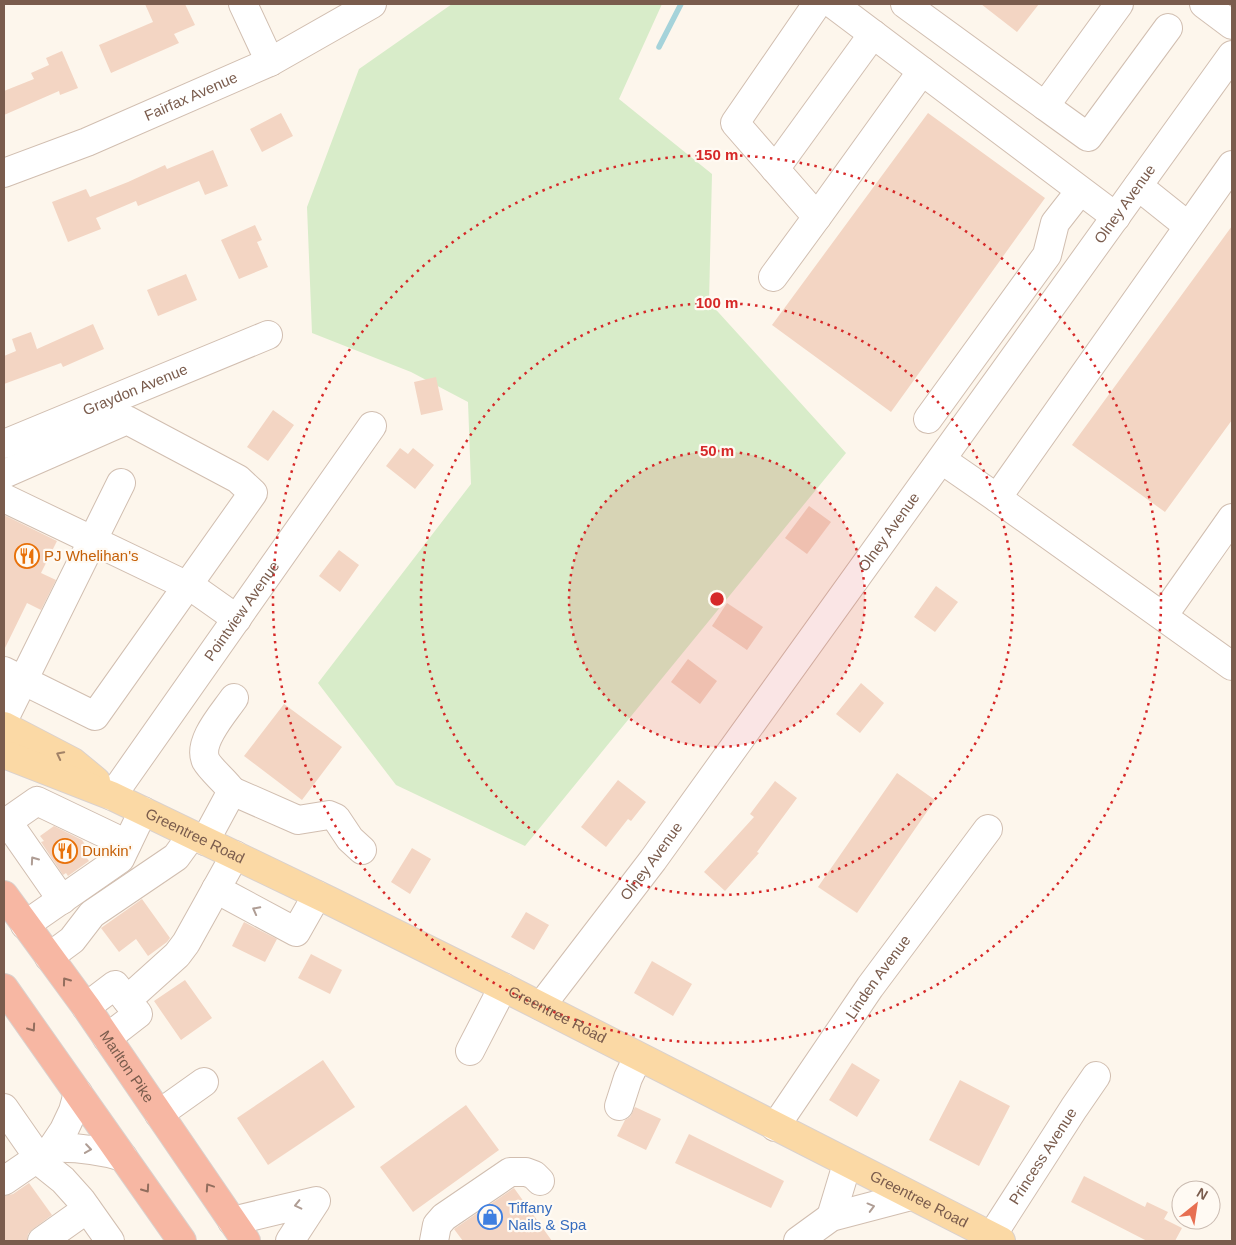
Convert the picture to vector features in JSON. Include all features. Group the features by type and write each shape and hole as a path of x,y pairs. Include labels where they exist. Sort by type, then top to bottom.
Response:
{"highway":[{"name":"Marlton Pike","path":"4,895 107,1038 239,1231"},
{"path":"4,988 182,1241"}],"main road":[{"name":"Greentree Road","path":"4,726 73,762 112,796"},
{"name":"Greentree Road","path":"4,754 112,796 317,895 541,1006 996,1239"}],"street":[{"path":"243,4 270,62"},
{"name":"Fairfax Avenue","path":"4,174 87,142 270,62 372,4"},
{"path":"817,4 735,123 817,217"},
{"path":"832,4 1116,217"},
{"path":"905,4 1088,137 1168,28"},
{"path":"1045,106 1119,4"},
{"path":"1208,5 1232,25"},
{"path":"775,169 873,34"},
{"name":"Olney Avenue","path":"541,1006 653,860 1232,55"},
{"path":"774,277 922,71"},
{"path":"997,498 1232,165"},
{"path":"1138,186 1188,226"},
{"path":"928,418 1047,255 1055,223 1080,191"},
{"name":"Graydon Avenue","path":"4,444 268,335"},
{"path":"4,474 127,420 238,479 253,493 95,716 13,675"},
{"name":"Pointview Avenue","path":"112,796 372,426"},
{"path":"942,460 1232,666"},
{"path":"4,719 13,675 92,540 121,483"},
{"path":"4,498 196,590 237,619"},
{"path":"1163,616 1232,518"},
{"path":"234,698 208,735 204,746 207,763 232,792 242,794 277,812 298,820 329,815 336,818 350,839 362,850"},
{"path":"49,957 72,940 92,914 176,857 199,838 232,792"},
{"path":"62,900 5,822 37,801 127,844"},
{"path":"25,925 120,859 143,811"},
{"name":"Linden Avenue","path":"775,1127 870,987 988,829"},
{"path":"127,1000 177,956 235,856"},
{"path":"216,889 296,932 317,895"},
{"path":"86,1008 115,984 138,1014 107,1038"},
{"path":"470,1050 503,987"},
{"path":"619,1106 628,1078 638,1057"},
{"name":"Princess Avenue","path":"996,1239 1096,1076"},
{"path":"159,1114 204,1082"},
{"path":"4,1181 45,1153 64,1130 73,1111 78,1093"},
{"path":"4,1108 45,1153"},
{"path":"45,1153 75,1147 100,1150 123,1157"},
{"path":"45,1153 43,1164 64,1180 110,1241"},
{"path":"831,1218 848,1164"},
{"path":"434,1241 438,1226 444,1217 510,1172 526,1172 534,1175 540,1181"},
{"path":"798,1241 831,1218 911,1196"},
{"path":"239,1231 316,1201 290,1241"},
{"path":"42,1241 87,1209"}],"green space":[{"path":"452,4 662,4 619,99 712,174 709,302 846,453 525,846 396,785 318,683 471,484 468,402 411,372 312,333 307,207 359,69"}],"building":[{"path":"145,4 185,4 195,25 174,34 179,43 111,73 99,45 153,22"},
{"path":"981,4 1039,4 1017,32"},
{"path":"62,51 78,88 60,95 59,91 4,115 4,91 34,79 31,73 49,65 46,58"},
{"path":"281,113 293,136 262,152 250,129"},
{"path":"928,113 1045,198 891,412 772,325"},
{"path":"213,150 228,186 205,195 199,181 138,206 136,201 96,218 101,229 68,242 52,202 86,189 90,197 165,165 167,169"},
{"path":"255,225 262,240 257,242 268,267 239,279 221,240"},
{"path":"1232,226 1232,420 1165,512 1072,445"},
{"path":"186,274 197,300 158,316 147,290"},
{"path":"93,324 104,349 63,367 61,363 4,384 4,356 16,351 12,339 31,332 37,349"},
{"path":"436,377 443,410 421,415 414,382"},
{"path":"273,410 294,425 268,461 247,447"},
{"path":"400,448 408,454 413,448 434,465 415,489 386,466"},
{"path":"809,506 831,522 807,554 785,538"},
{"name":"PJ Whelihan's","path":"4,515 57,541 41,573 56,580 41,610 27,603 4,650"},
{"path":"339,550 359,565 340,592 319,576"},
{"path":"936,586 958,602 935,632 914,617"},
{"path":"727,603 763,627 747,650 712,626"},
{"path":"688,659 717,681 700,704 671,682"},
{"path":"861,683 884,703 860,733 836,714"},
{"path":"284,704 342,747 302,800 244,756"},
{"path":"897,773 935,800 857,913 818,887"},
{"path":"618,780 646,802 631,821 628,819 606,847 581,827"},
{"path":"775,781 797,798 757,852 759,853 725,891 704,872 754,817 750,814"},
{"name":"Dunkin'","path":"54,826 82,840 88,849 83,853 89,861 68,876 66,873 63,875 41,842 44,841 40,836"},
{"path":"412,848 431,859 410,894 391,882"},
{"path":"142,899 170,938 148,956 136,939 119,952 101,928"},
{"path":"526,912 549,925 534,950 511,937"},
{"path":"244,922 277,939 265,962 232,946"},
{"path":"311,954 342,970 330,994 298,978"},
{"path":"652,961 692,984 673,1016 634,993"},
{"path":"185,980 212,1018 181,1040 154,1001"},
{"path":"323,1060 355,1107 268,1165 237,1118"},
{"path":"852,1063 880,1080 857,1117 829,1100"},
{"path":"960,1080 1010,1106 979,1166 929,1140"},
{"path":"466,1105 499,1150 413,1212 380,1167"},
{"path":"635,1107 661,1119 646,1150 617,1136 625,1120 630,1117"},
{"path":"689,1134 784,1181 771,1208 675,1163"},
{"path":"1084,1176 1145,1207 1147,1202 1168,1212 1164,1219 1171,1222 1171,1230 1181,1230 1175,1241 1147,1241 1071,1202"},
{"path":"29,1183 52,1215 28,1234 27,1241 4,1241 4,1196 13,1194"},
{"path":"514,1188 552,1241 463,1241 454,1229"}],"waterway":[{"path":"659,47 681,4"}],"place":[{"name":"PJ Whelihan's","path":"27,556"},
{"name":"Dunkin'","path":"65,851"},
{"name":"Tiffany Nails & Spa","path":"490,1217"}]}
